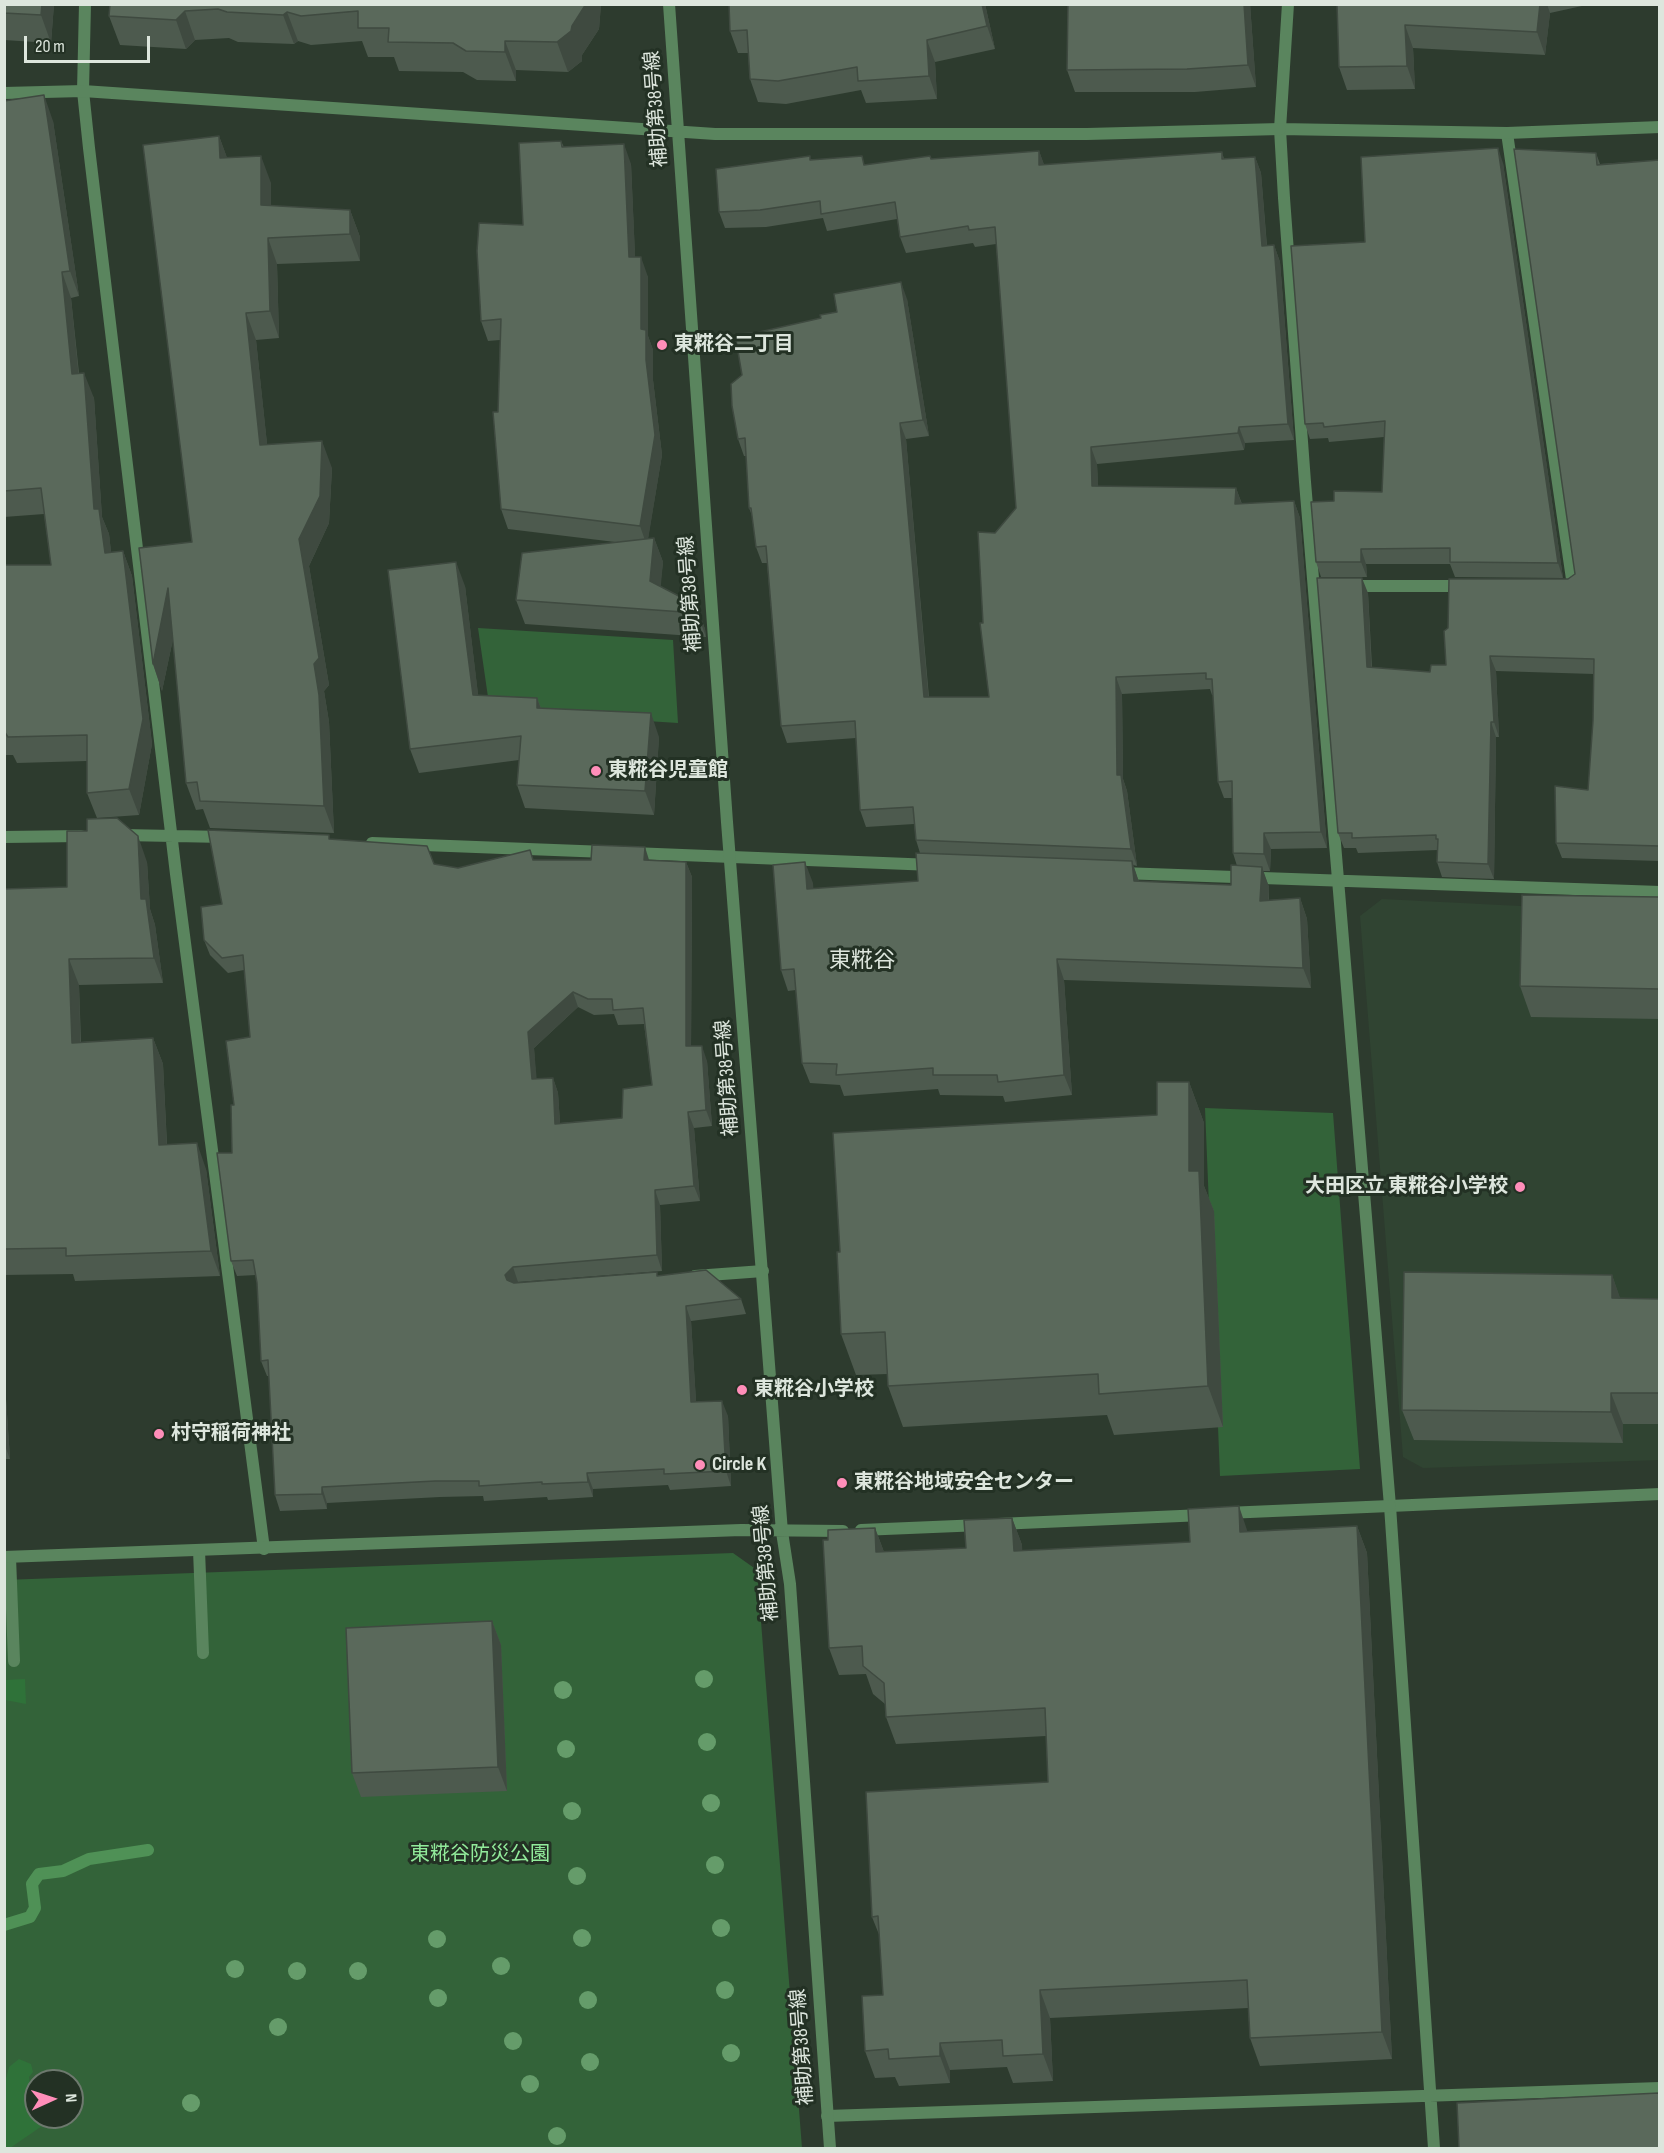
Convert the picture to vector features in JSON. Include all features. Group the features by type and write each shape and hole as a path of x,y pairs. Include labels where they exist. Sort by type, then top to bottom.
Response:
{"street":[{"path":"85,4 82,91 172,835 264,1549"},
{"name":"補助第38号線","path":"669,4 730,857 782,1532 791,1607 830,2148"},
{"path":"1288,4 1280,129 1326,585 1339,882 1390,1506 1434,2148"},
{"path":"4,93 82,91 715,134 1087,134 1280,129 1506,133 1659,127"},
{"path":"1506,133 1574,586 1550,586"},
{"path":"1326,585 1479,586"},
{"path":"4,837 102,835 241,837"},
{"path":"358,842 949,866"},
{"path":"1103,872 1659,892"},
{"path":"682,1277 763,1271"},
{"path":"14,1661 7,1557 741,1530 782,1532 1659,1494"},
{"path":"199,1550 203,1653"},
{"path":"827,2116 1659,2088"}],"shaded area":[{"name":"大田区立 東糀谷小学校","path":"1382,899 1659,913 1659,1460 1423,1468 1403,1457 1360,916"}],"green space":[{"path":"478,628 673,640 678,723 490,711"},
{"path":"1205,1108 1333,1113 1360,1469 1220,1476"},
{"name":"東糀谷防災公園","path":"733,1553 757,1570 802,2148 5,2148 4,1580"},
{"path":"25,1679 26,1704 5,1700 5,1680"},
{"path":"19,2059 31,2064 32,2069 24,2069 24,2129 38,2129 10,2148 5,2148 5,2083 9,2067"}],"building":[{"path":"4,4 42,4 41,15 4,13"},
{"path":"110,4 586,4 571,31 557,42 505,41 505,52 466,51 453,43 388,42 389,28 358,28 358,11 301,16 287,12 283,15 227,12 218,9 185,11 176,20 109,16"},
{"path":"729,4 982,4 987,26 927,40 929,76 858,81 857,67 778,81 750,79 747,30 730,31"},
{"path":"1068,4 1244,4 1248,65 1187,69 1067,70"},
{"path":"1337,4 1540,4 1537,32 1405,25 1407,66 1339,67"},
{"path":"44,95 70,271 62,272 72,374 84,373 94,509 99,509 105,553 123,551 143,719 129,789 87,793 87,735 8,737 4,731 4,565 51,565 41,488 4,491 4,101"},
{"path":"219,136 220,158 261,156 261,205 350,210 350,234 268,238 270,311 246,313 260,445 322,441 320,496 299,539 319,658 314,664 319,695 324,806 200,801 197,782 186,783 168,588 153,664 139,548 192,542 143,145"},
{"path":"561,141 562,147 624,144 629,257 641,257 641,329 646,330 646,360 655,435 640,526 501,509 493,412 498,412 501,319 481,321 477,251 479,223 523,225 519,143"},
{"path":"1498,148 1558,563 1450,562 1450,548 1361,549 1361,562 1316,562 1311,502 1334,501 1334,491 1382,492 1385,421 1324,427 1323,423 1305,424 1291,246 1365,242 1361,157"},
{"path":"1514,149 1596,153 1597,165 1659,160 1659,846 1556,843 1555,786 1588,790 1593,721 1594,659 1490,656 1494,722 1491,722 1488,864 1437,862 1438,839 1436,835 1352,838 1352,833 1338,833 1317,578 1362,578 1367,667 1430,672 1431,665 1446,665 1444,631 1448,628 1449,579 1568,579 1575,574"},
{"path":"1039,151 1039,165 1222,152 1222,159 1255,157 1262,246 1274,245 1288,424 1239,427 1238,433 1091,447 1092,486 1236,488 1235,504 1294,501 1321,832 1264,833 1264,854 1233,853 1232,781 1218,782 1212,679 1206,679 1206,673 1116,677 1117,775 1121,775 1131,849 916,840 913,807 860,810 855,721 781,726 766,546 756,547 751,508 749,508 745,438 738,439 732,406 731,384 742,375 735,334 755,333 821,318 820,315 837,312 834,294 901,282 923,420 900,423 924,697 989,697 980,623 983,623 978,532 995,533 1016,508 995,227 969,230 968,226 900,237 895,202 821,214 820,201 760,210 719,212 716,169 810,156 810,160 862,156 864,165 930,156 931,159"},
{"path":"654,538 650,581 696,605 697,613 516,600 522,553"},
{"path":"456,562 473,695 537,698 537,708 651,713 645,791 517,785 521,736 410,749 388,570"},
{"path":"117,818 138,836 141,899 146,899 154,958 69,959 72,1043 153,1038 159,1145 197,1143 211,1251 66,1256 66,1248 4,1249 4,889 67,887 67,831 87,831 87,819"},
{"path":"208,830 329,835 329,839 427,846 434,864 458,868 530,850 533,860 591,860 592,845 645,847 644,860 686,862 686,1046 702,1046 706,1110 688,1112 694,1186 655,1190 657,1255 513,1267 505,1275 507,1280 514,1283 657,1272 657,1276 706,1270 741,1299 686,1306 691,1402 722,1401 726,1471 664,1474 664,1469 587,1473 588,1482 542,1484 542,1482 479,1486 479,1481 435,1481 322,1487 322,1494 275,1495 268,1360 261,1361 257,1283 253,1260 231,1261 217,1153 232,1153 231,1105 234,1105 226,1041 250,1037 243,955 222,958 204,940 201,907 222,904","holes":["573,992 588,999 612,999 613,1010 643,1008 652,1085 623,1089 622,1118 555,1124 553,1078 532,1079 528,1032"]},
{"path":"916,853 1132,861 1134,881 1231,885 1231,865 1262,867 1260,901 1300,898 1303,968 1057,959 1064,1075 998,1082 997,1075 933,1075 933,1068 836,1075 837,1064 802,1063 794,969 781,970 773,865 805,862 807,889 918,881"},
{"path":"1522,895 1659,897 1659,989 1520,986"},
{"path":"1157,1082 1189,1082 1189,1171 1199,1171 1208,1386 1099,1394 1098,1374 888,1386 885,1332 841,1334 837,1252 840,1252 833,1133 1157,1115"},
{"path":"1404,1272 1612,1275 1612,1298 1659,1299 1659,1393 1611,1393 1611,1412 1402,1410"},
{"path":"1239,1506 1240,1532 1357,1526 1382,2032 1250,2038 1247,1980 1040,1990 1043,2054 1003,2056 1002,2040 940,2043 940,2056 889,2059 888,2049 865,2051 862,1996 883,1995 878,1916 872,1917 866,1792 1048,1782 1045,1708 886,1717 884,1683 863,1666 862,1646 829,1648 823,1540 828,1540 828,1530 875,1528 876,1552 966,1548 964,1520 1012,1518 1014,1551 1190,1542 1188,1509"},
{"path":"492,1621 498,1767 352,1773 346,1628"},
{"path":"1659,2093 1659,2148 1459,2148 1457,2103"}],"waterway":[{"path":"4,1925 30,1917 35,1908 32,1884 39,1874 63,1871 89,1859 148,1850"}],"place":[{"name":"東糀谷二丁目","path":"662,345"},
{"name":"東糀谷児童館","path":"596,771"},
{"name":"大田区立 東糀谷小学校","path":"1520,1187"},
{"name":"東糀谷小学校","path":"742,1390"},
{"name":"村守稲荷神社","path":"159,1434"},
{"name":"Circle K","path":"700,1465"},
{"name":"東糀谷地域安全センター","path":"842,1483"}],"district":[{"name":"東糀谷","path":"862,961"}]}
